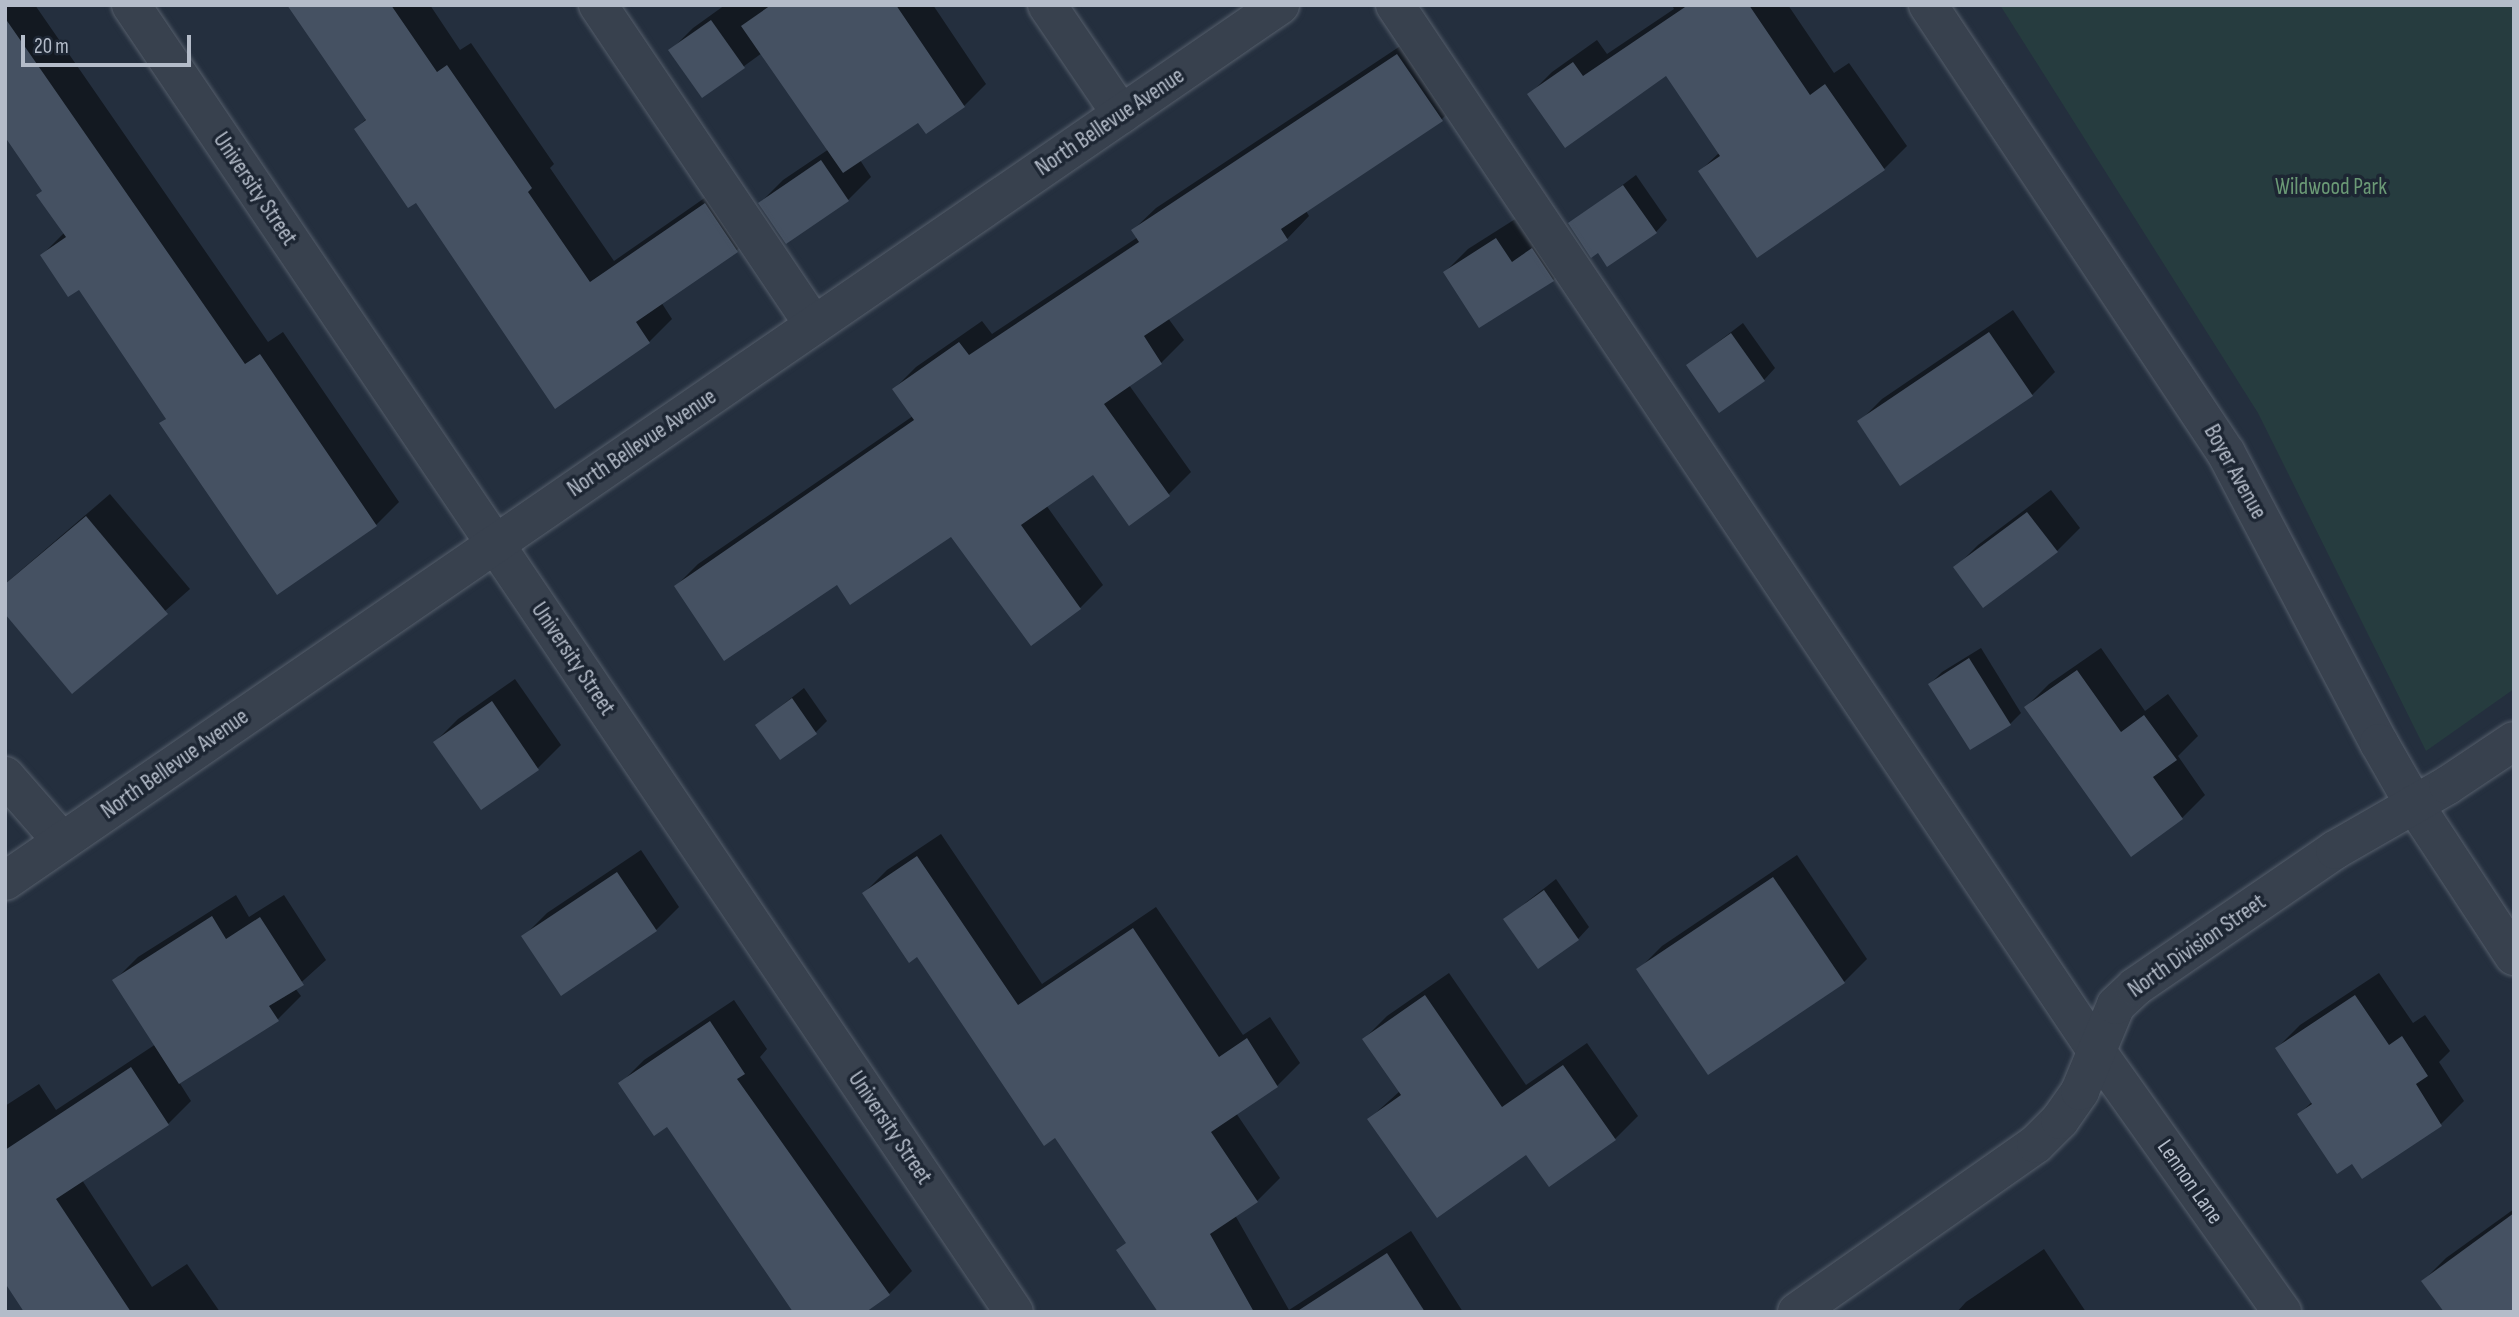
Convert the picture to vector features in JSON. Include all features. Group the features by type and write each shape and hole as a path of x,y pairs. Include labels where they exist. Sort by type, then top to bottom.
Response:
{"street":[{"name":"University Street","path":"131,5 1014,1312"},
{"path":"598,5 814,325"},
{"path":"1047,5 1121,114"},
{"name":"North Bellevue Avenue","path":"5,881 1280,5"},
{"name":"Lennon Lane","path":"1395,5 2098,1052 2282,1312"},
{"name":"Boyer Avenue","path":"1928,5 2218,441 2414,804 2514,956"},
{"name":"North Division Street","path":"1797,1312 2036,1144 2060,1120 2080,1091 2116,1005 2134,987 2335,850 2514,741"},
{"path":"5,776 62,841"}],"green space":[{"name":"Wildwood Park","path":"2000,5 2514,5 2514,689 2426,751 2258,413"}],"building":[{"path":"287,5 391,5 437,72 447,65 532,188 528,192 590,282 705,203 738,252 636,322 650,343 555,409 416,203 408,208 354,129 366,120"},
{"path":"771,5 896,5 965,107 926,134 918,123 843,173 741,26"},
{"path":"1688,5 1749,5 1810,95 1825,84 1885,170 1757,258 1698,171 1720,156 1666,76 1565,148 1527,94 1573,62 1583,76"},
{"path":"5,18 245,364 260,354 377,526 277,595 159,423 166,419 79,290 68,297 40,255 66,237 36,195 42,191 5,137"},
{"path":"711,20 745,68 702,98 668,50"},
{"path":"1397,54 1443,121 1281,229 1288,240 1144,336 1162,364 1104,404 1170,496 1129,526 1093,475 1021,525 1081,609 1031,646 951,537 850,605 837,585 724,661 674,586 914,420 892,389 959,342 969,355 1139,242 1131,230"},
{"path":"821,160 849,201 786,244 758,203"},
{"path":"1623,185 1657,233 1607,267 1598,253 1591,258 1568,223"},
{"path":"1496,238 1512,262 1532,248 1554,281 1479,328 1443,272"},
{"path":"1989,332 2033,396 1900,486 1857,421"},
{"path":"1731,333 1765,381 1719,413 1686,365"},
{"path":"2027,512 2058,552 1983,608 1953,567"},
{"path":"86,516 168,614 72,694 5,614 5,584"},
{"path":"1969,658 2011,725 1970,750 1928,684"},
{"path":"2077,670 2121,732 2144,715 2177,760 2153,777 2183,819 2131,857 2024,707"},
{"path":"792,698 817,734 780,760 755,725"},
{"path":"492,701 539,770 481,810 433,742"},
{"path":"917,856 1018,1005 1133,928 1219,1057 1247,1038 1278,1087 1211,1132 1258,1202 1210,1234 1254,1312 1158,1312 1116,1250 1126,1243 1055,1138 1044,1146 917,957 909,963 862,893"},
{"path":"617,872 657,931 561,996 521,936"},
{"path":"1773,877 1845,983 1708,1075 1636,969"},
{"path":"1544,890 1579,940 1538,969 1503,919"},
{"path":"212,916 226,939 260,917 304,985 269,1006 279,1021 179,1084 112,980"},
{"path":"1425,995 1502,1107 1563,1065 1616,1140 1549,1187 1526,1155 1437,1218 1367,1119 1401,1095 1362,1039"},
{"path":"2355,995 2389,1045 2402,1036 2428,1076 2416,1084 2442,1126 2362,1179 2352,1164 2337,1174 2297,1114 2312,1104 2275,1048"},
{"path":"710,1021 745,1074 737,1079 890,1295 866,1312 793,1312 667,1127 654,1136 618,1083"},
{"path":"131,1067 169,1125 56,1199 131,1312 24,1312 5,1283 5,1150"},
{"path":"2514,1213 2514,1312 2444,1312 2421,1281"},
{"path":"1387,1253 1425,1312 1296,1312"}]}
